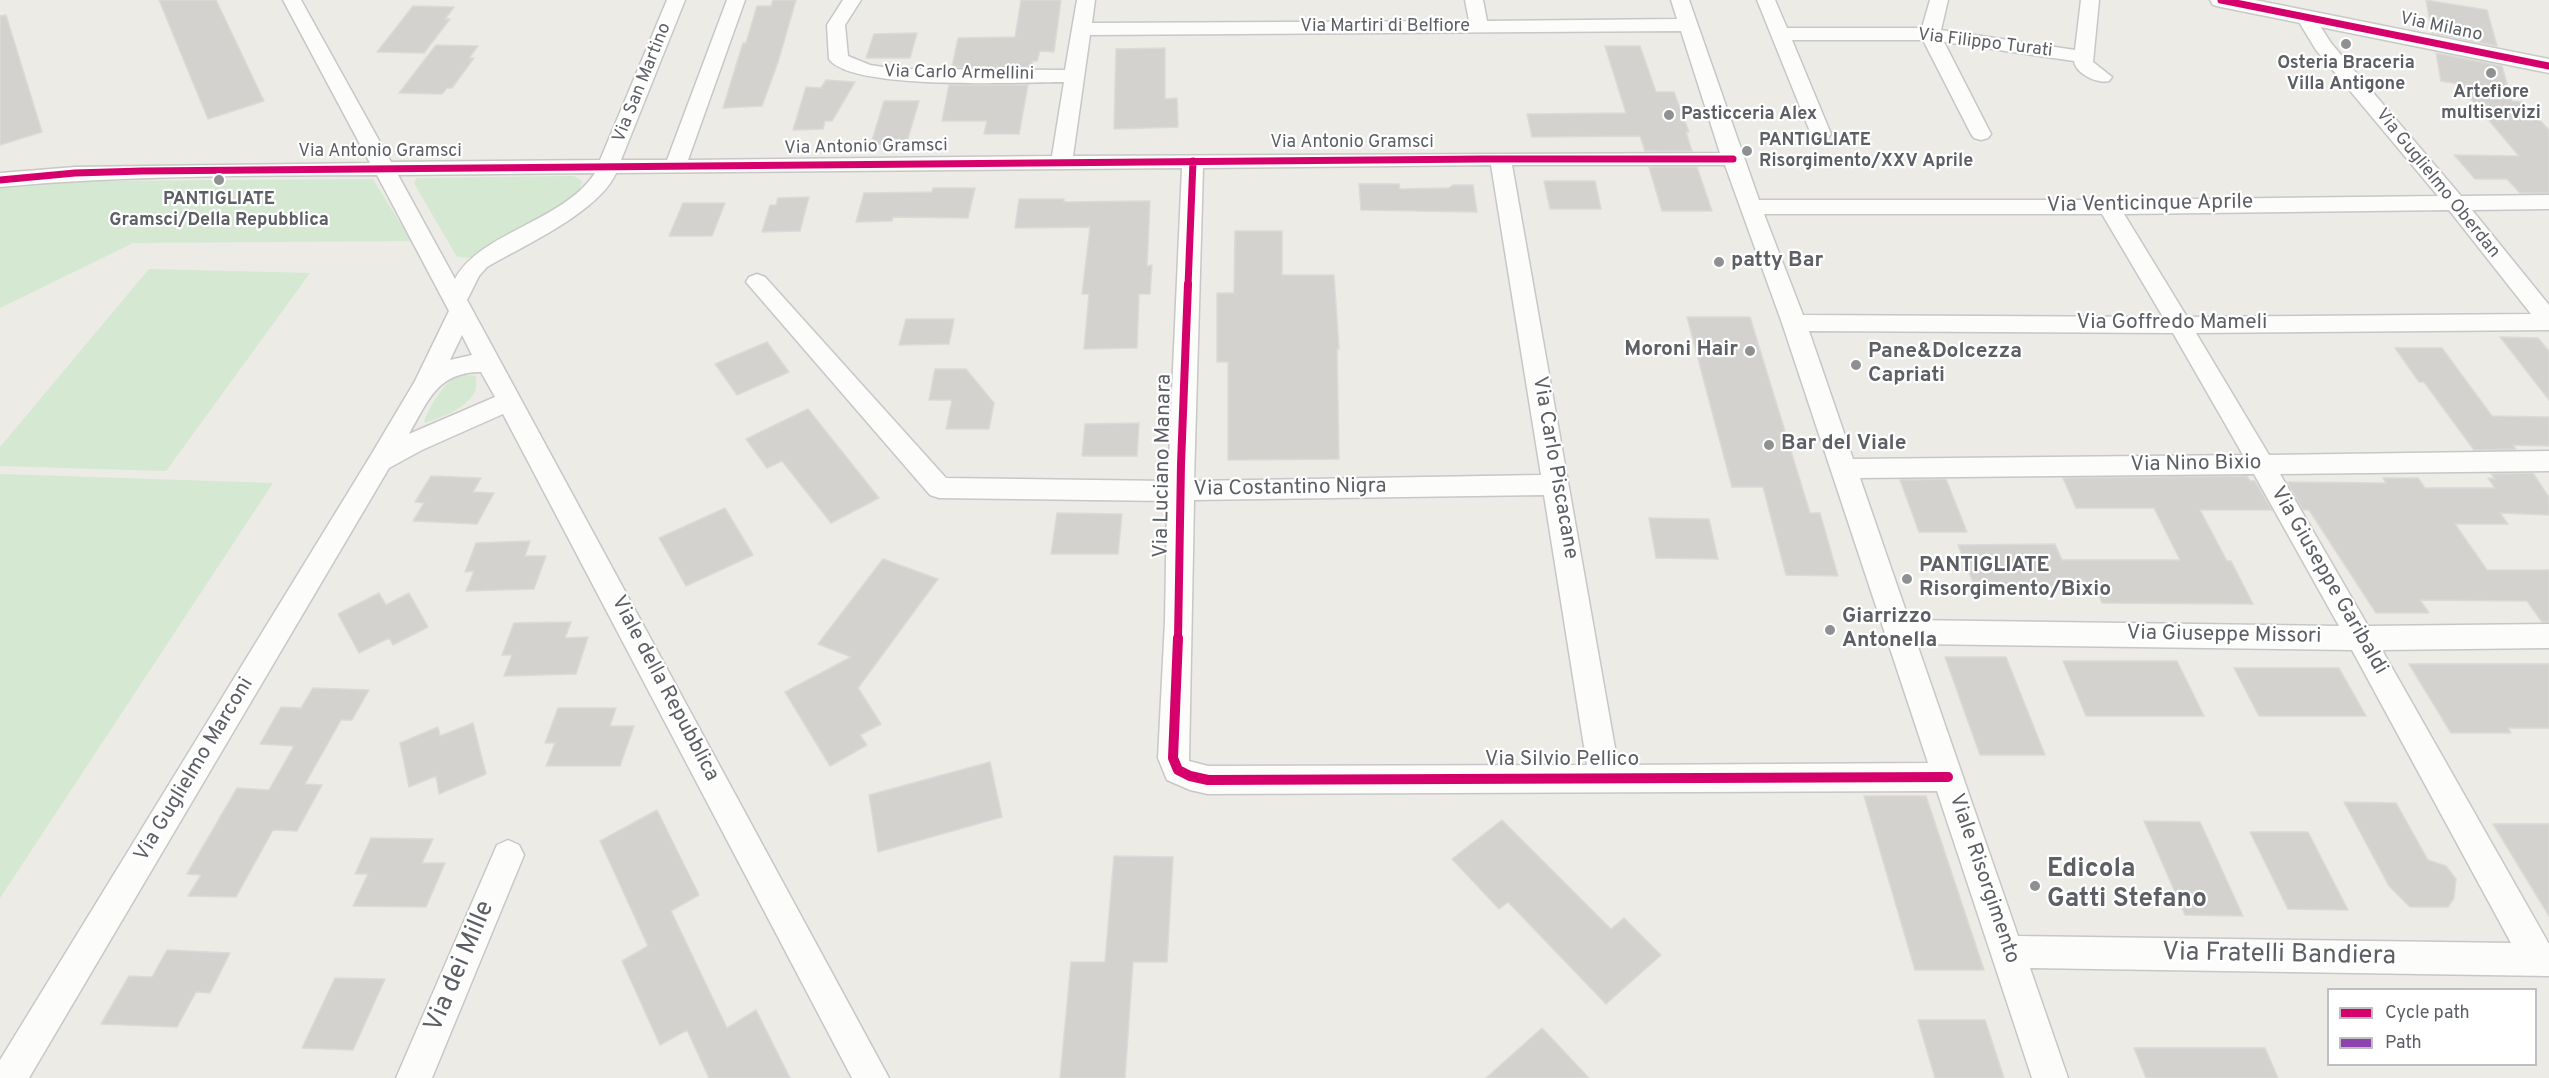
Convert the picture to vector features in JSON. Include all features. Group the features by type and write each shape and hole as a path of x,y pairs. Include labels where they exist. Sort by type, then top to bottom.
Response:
{"street":[{"name":"Viale della Repubblica","path":"292,0 385,169 872,1078"},
{"name":"Via San Martino","path":"609,166 676,0"},
{"path":"675,166 736,0"},
{"path":"1061,163 1086,0"},
{"path":"1474,0 1479,26"},
{"name":"Viale Risorgimento","path":"1680,0 1733,159 1794,323 2050,1078"},
{"path":"1766,0 1821,134"},
{"path":"1939,0 1930,34 1981,134"},
{"path":"2090,0 2083,64 2102,77"},
{"name":"Via Milano","path":"2221,0 2549,66"},
{"name":"Via Carlo Armellini","path":"851,1 837,25 839,59 865,70 896,75 1074,76"},
{"name":"Via Guglielmo Oberdan","path":"2305,17 2323,46 2454,202 2549,322"},
{"name":"Via Martiri di Belfiore","path":"1081,29 1688,25"},
{"name":"Via Filippo Turati","path":"1780,34 1930,34 2083,57"},
{"name":"Via Carlo Piscacane","path":"1500,159 1605,778"},
{"name":"Via Antonio Gramsci","path":"0,180 98,172 1193,161 1733,159"},
{"name":"Via Luciano Manara","path":"1178,770 1173,758 1179,632 1180,491 1193,161"},
{"path":"458,306 470,272 479,262 587,197 604,177 609,166"},
{"name":"Via Venticinque Aprile","path":"1752,207 2109,207 2549,202"},
{"name":"Via Giuseppe Garibaldi","path":"2109,207 2181,325 2362,638 2544,960"},
{"path":"436,265 466,265 479,262"},
{"name":"Via Costantino Nigra","path":"757,282 939,488 1180,491 1557,485"},
{"name":"Via Guglielmo Marconi","path":"9,1078 381,462 427,382 458,306"},
{"name":"Via Goffredo Mameli","path":"1794,323 2181,325 2549,322"},
{"path":"427,382 451,367 477,362 489,364"},
{"path":"381,462 413,443 509,401"},
{"name":"Via Nino Bixio","path":"1843,469 2549,461"},
{"name":"Via Giuseppe Missori","path":"1899,632 2362,638 2549,636"},
{"name":"Via Silvio Pellico","path":"1178,770 1190,776 1208,780 1948,777"},
{"name":"Via dei Mille","path":"414,1078 508,855"},
{"name":"Via Fratelli Bandiera","path":"2008,952 2544,960"}],"green space":[{"path":"574,176 582,181 579,195 474,258 457,257 414,183 417,178"},
{"path":"373,179 411,241 133,243 0,308 0,188 99,181"},
{"path":"149,269 310,273 166,471 0,466 0,447"},
{"path":"462,374 476,376 476,388 472,397 454,411 426,423 424,421 439,394 449,382"},
{"path":"0,474 273,483 0,898"}],"building":[{"path":"159,0 216,0 264,101 208,119"},
{"path":"773,0 796,0 762,106 723,108 757,6 771,6"},
{"path":"1021,0 1061,0 1054,52 1040,51 1037,61 1033,61 1031,68 952,67 958,38 1015,37"},
{"path":"2426,0 2487,10 2497,46 2432,33"},
{"path":"413,6 454,7 445,19 450,19 424,53 377,52"},
{"path":"6,15 42,132 0,145 0,16"},
{"path":"917,33 910,58 866,58 874,34"},
{"path":"436,45 478,46 469,58 474,58 452,88 447,88 442,94 399,93"},
{"path":"1605,46 1640,46 1656,92 1674,92 1689,132 1686,132 1692,151 1645,151 1640,136 1532,137 1527,114 1626,113"},
{"path":"1165,48 1165,99 1177,98 1178,127 1114,129 1116,49"},
{"path":"2436,53 2502,66 2512,101 2523,102 2549,130 2549,193 2520,193 2507,179 2475,179 2454,155 2519,156 2458,84 2441,81"},
{"path":"826,80 855,82 832,121 825,121 823,129 793,130 806,87 821,88"},
{"path":"949,85 1028,85 1019,134 984,134 987,121 942,121"},
{"path":"884,101 919,101 906,145 871,144"},
{"path":"1649,167 1697,167 1712,211 1662,211"},
{"path":"1544,181 1595,181 1601,209 1550,209"},
{"path":"1359,184 1399,184 1400,189 1473,185 1477,212 1361,210"},
{"path":"933,188 975,188 968,218 893,217 892,221 856,222 864,193 932,192"},
{"path":"809,197 800,231 762,232 770,205 776,205 778,198"},
{"path":"1019,199 1064,199 1064,202 1150,201 1147,266 1152,265 1150,294 1139,294 1137,348 1084,349 1089,294 1082,294 1090,227 1015,228"},
{"path":"683,203 725,203 712,236 669,236"},
{"path":"1235,231 1282,231 1282,275 1334,275 1339,349 1337,349 1339,459 1228,460 1228,362 1217,362 1217,293 1234,293"},
{"path":"1687,317 1750,317 1810,513 1820,513 1838,576 1786,575 1763,487 1732,487"},
{"path":"906,319 954,319 949,344 899,345"},
{"path":"2500,337 2538,338 2549,351 2549,400"},
{"path":"767,342 789,372 737,395 715,364"},
{"path":"2395,348 2442,348 2492,416 2549,417 2549,446 2513,445 2516,449 2474,450 2424,382 2419,382"},
{"path":"935,369 966,369 994,403 989,429 946,429 952,400 929,400"},
{"path":"808,409 879,498 831,523 782,461 767,468 746,439"},
{"path":"1139,423 1137,456 1082,456 1085,424"},
{"path":"2533,473 2549,497 2549,515 2500,513 2508,524 2455,524 2487,570 2549,570 2549,622 2542,622 2527,601 2420,600 2429,613 2376,613 2309,510 2303,510 2287,482 2386,483 2383,478 2418,478 2425,488 2495,488 2488,478 2495,479 2491,474"},
{"path":"431,476 481,478 473,492 494,493 477,524 413,521 424,503 415,502"},
{"path":"2247,476 2250,481 2255,481 2272,510 2200,510 2227,561 2231,561 2253,604 2102,603 2096,589 1976,590 1958,545 2055,544 2062,560 2180,560 2154,508 2076,508 2063,478"},
{"path":"1946,479 1967,532 1919,532 1900,480"},
{"path":"725,508 753,555 686,586 659,538"},
{"path":"1057,513 1122,514 1118,554 1051,554"},
{"path":"1649,518 1709,519 1718,559 1656,558"},
{"path":"530,541 525,556 546,556 534,589 466,591 474,571 465,572 476,543"},
{"path":"883,559 938,579 858,688 881,724 860,735 867,745 830,766 785,692 851,657 818,644"},
{"path":"379,593 386,605 409,593 428,627 393,645 389,638 359,653 338,614"},
{"path":"571,622 565,638 588,637 576,674 504,676 512,655 502,655 514,623"},
{"path":"1945,657 2006,657 2045,755 1980,755"},
{"path":"2063,661 2177,661 2204,716 2086,716"},
{"path":"2409,664 2549,664 2549,728 2508,728 2511,733 2451,733"},
{"path":"2234,668 2339,668 2366,716 2259,716"},
{"path":"313,688 369,690 352,720 341,720 305,784 322,785 297,831 273,830 236,897 188,896 201,875 187,874 237,788 269,790 294,746 260,744 281,707 301,708"},
{"path":"558,708 616,708 610,726 634,726 620,766 546,766 555,743 545,743"},
{"path":"473,723 486,774 439,794 436,776 409,787 400,743 438,727 440,736"},
{"path":"990,762 1002,817 878,852 869,795"},
{"path":"1864,796 1926,796 1984,970 1915,970"},
{"path":"2344,802 2396,803 2428,860 2446,866 2456,879 2454,898 2448,907 2410,907 2389,886"},
{"path":"657,810 699,895 671,911 727,1028 756,1010 790,1078 709,1078 687,1030 660,1045 622,961 648,946 600,841"},
{"path":"1502,820 1611,929 1624,918 1661,955 1606,1004 1508,902 1499,909 1452,859"},
{"path":"2144,821 2200,822 2243,916 2185,915"},
{"path":"2493,824 2549,824 2549,916"},
{"path":"2250,832 2308,832 2348,910 2288,909"},
{"path":"371,838 433,839 422,863 445,863 426,907 353,906 368,874 355,874"},
{"path":"1114,856 1173,857 1167,962 1133,962 1125,1078 1060,1078 1071,962 1105,962"},
{"path":"167,950 230,953 210,993 196,992 177,1027 101,1024 129,976 152,977"},
{"path":"335,978 385,979 353,1050 302,1048"},
{"path":"1918,1020 1985,1020 2004,1078 1935,1078"},
{"path":"1542,1028 1589,1078 1486,1078"},
{"path":"2134,1048 2265,1048 2278,1078 2146,1078"}],"cycle path":[{"path":"2221,0 2549,66"},
{"path":"0,180 75,173 142,171 1483,159 1733,159"},
{"path":"1193,161 1181,464 1179,621 1173,758 1178,770 1190,776 1208,780 1948,777"}],"place":[{"name":"Osteria Braceria Villa Antigone","path":"2346,44"},
{"name":"Artefiore multiservizi","path":"2491,73"},
{"name":"Pasticceria Alex","path":"1669,115"},
{"name":"PANTIGLIATE Risorgimento/XXV Aprile","path":"1747,151"},
{"name":"PANTIGLIATE Gramsci/Della Repubblica","path":"219,180"},
{"name":"patty Bar","path":"1719,262"},
{"name":"Moroni Hair","path":"1750,351"},
{"name":"Pane&Dolcezza Capriati","path":"1856,365"},
{"name":"Bar del Viale","path":"1769,445"},
{"name":"PANTIGLIATE Risorgimento/Bixio","path":"1907,579"},
{"name":"Giarrizzo Antonella","path":"1830,630"},
{"name":"Edicola Gatti Stefano","path":"2035,886"}]}
